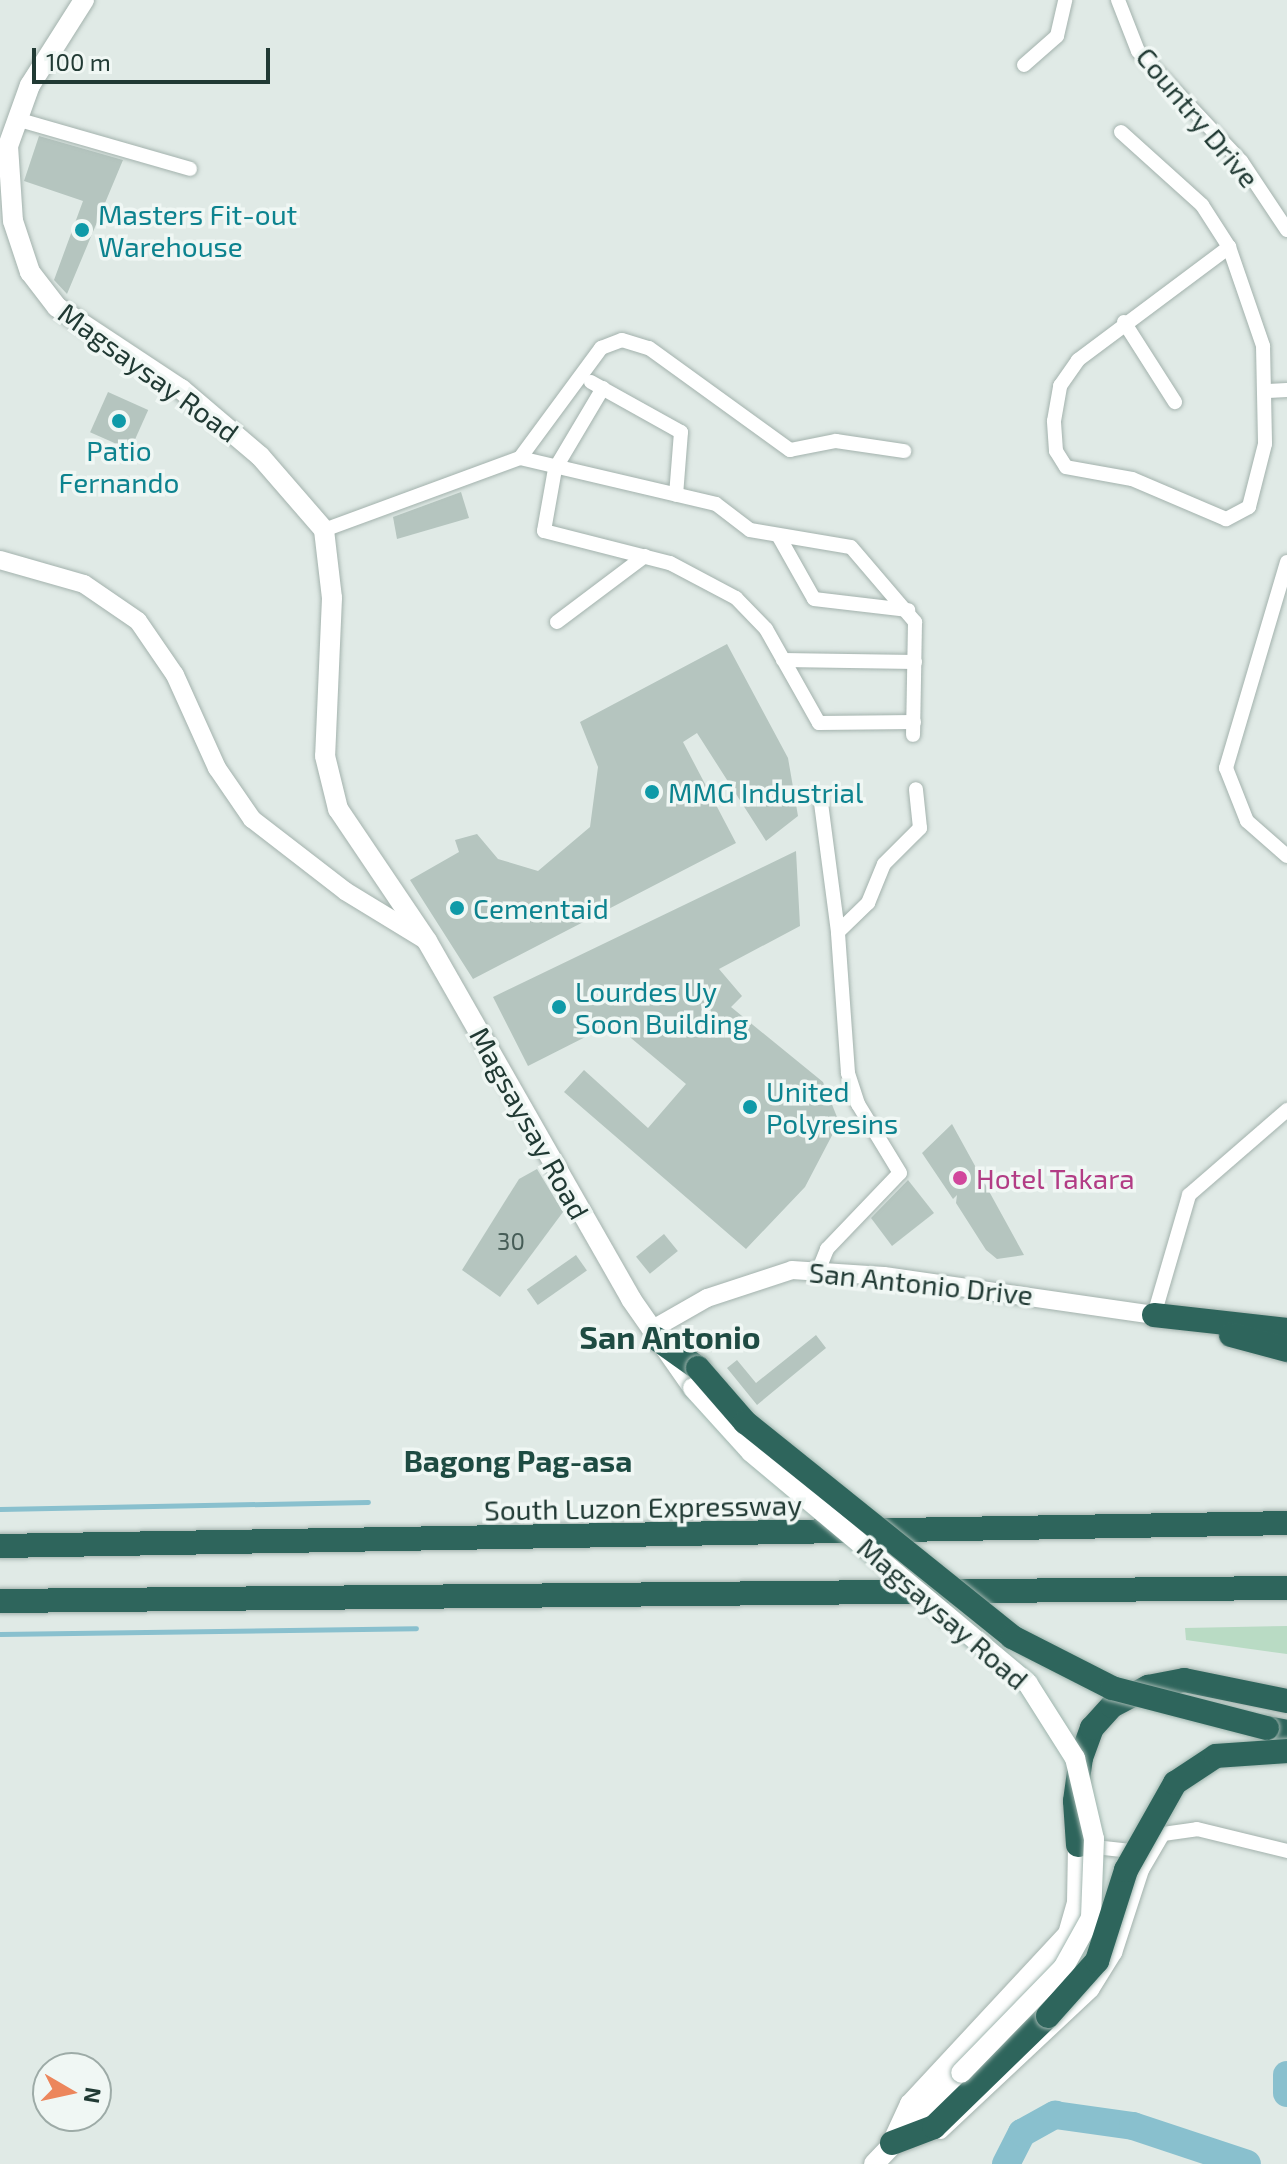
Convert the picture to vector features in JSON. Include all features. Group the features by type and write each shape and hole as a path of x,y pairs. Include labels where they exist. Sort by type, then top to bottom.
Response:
{"highway":[{"path":"1154,1315 1287,1330"},
{"path":"1187,1321 1287,1350"},
{"path":"654,1335 695,1378 745,1422 1012,1637 1112,1688 1277,1730"},
{"path":"1236,1523 1287,1516"},
{"name":"South Luzon Expressway","path":"0,1546 1287,1523"},
{"path":"0,1601 1287,1588"},
{"path":"1078,1845 1075,1801 1081,1758 1092,1728 1112,1706 1148,1687 1184,1680 1287,1701"},
{"path":"882,2155 934,2127 1048,2016 1097,1961 1126,1870 1175,1783 1216,1756 1287,1751"}],"main road":[{"name":"Magsaysay Road","path":"84,0 30,85 16,119 7,166 13,221 42,291 94,336 169,381 221,422 260,456 324,530 332,581 324,713 328,776 360,849 427,941 654,1335"},
{"name":"Magsaysay Road","path":"695,1378 751,1452 1028,1684 1057,1720 1075,1758 1095,1853 1091,1918 1063,1968 882,2155"},
{"path":"882,2155 910,2104 1068,1934 1077,1903 1078,1845"}],"street":[{"path":"1024,65 1057,36 1065,0"},
{"name":"Country Drive","path":"1118,0 1138,51 1241,161 1287,230"},
{"path":"16,119 190,169"},
{"path":"1121,132 1202,205 1229,247 1251,299 1268,391 1265,444 1249,507 1234,518 1218,517 1132,479 1074,471 1060,460 1054,421 1060,386 1078,360 1124,322 1229,247"},
{"path":"1124,322 1175,402"},
{"path":"324,530 520,458 601,348 622,340 649,348 790,450 836,441 904,451"},
{"path":"520,458 555,469 716,504 743,527 859,551 908,610 917,633 914,729 819,723 766,629 736,598 645,556 544,531 555,469 597,385 681,432 676,495"},
{"path":"1268,391 1287,390"},
{"path":"778,535 814,599 908,610"},
{"path":"557,622 645,556"},
{"path":"0,560 84,584 138,621 175,675 217,768 252,819 345,891 427,941"},
{"path":"1286,564 1282,598 1226,768 1247,821 1287,856"},
{"path":"783,660 915,662"},
{"path":"838,932 868,903 884,864 920,828 916,789"},
{"path":"819,1269 827,1249 900,1173 858,1104 848,1073 838,932 821,803"},
{"path":"1154,1315 1189,1195 1287,1110"},
{"name":"San Antonio Drive","path":"654,1335 757,1277 819,1269 1154,1315"},
{"path":"882,2155 962,2118 1092,1990 1121,1939 1149,1854 1163,1834 1179,1828 1287,1851"},
{"path":"1078,1845 1149,1854"}],"green space":[{"path":"1287,1626 1287,1654 1186,1640 1185,1628"}],"building":[{"name":"Masters Fit-out Warehouse","path":"39,136 123,160 67,294 54,280 83,201 24,181"},
{"name":"Patio Fernando","path":"108,392 148,410 130,450 90,432"},
{"path":"461,492 469,518 397,539 393,517"},
{"name":"MMG Industrial","path":"727,644 788,758 798,816 766,841 697,733 683,742 736,843 473,979 410,880 459,852 455,840 477,834 498,859 538,871 590,827 598,767 580,722"},
{"path":"796,851 800,926 719,969 742,996 731,1007 823,1082 839,1122 805,1187 746,1249 564,1092 584,1070 648,1128 686,1084 613,1023 528,1066 493,997"},
{"name":"Hotel Takara","path":"952,1124 1024,1255 997,1259 986,1250 956,1203 957,1195 953,1199 922,1153"},
{"path":"537,1169 563,1212 500,1297 462,1270 519,1179"},
{"path":"908,1180 934,1213 892,1246 871,1218"},
{"path":"664,1234 678,1251 650,1274 636,1257"},
{"path":"576,1255 587,1271 538,1305 527,1289"},
{"path":"816,1335 826,1348 757,1405 727,1368 737,1360 756,1383"}],"waterway":[{"path":"0,1509 368,1502"},
{"path":"0,1634 416,1628"},
{"path":"1287,2075 1287,2093"},
{"path":"1006,2164 1022,2133 1055,2115 1133,2126 1247,2164"}],"place":[{"name":"Masters Fit-out Warehouse","path":"82,230"},
{"name":"Patio Fernando","path":"119,421"},
{"name":"MMG Industrial","path":"652,792"},
{"name":"Cementaid","path":"457,908"},
{"name":"Lourdes Uy Soon Building","path":"559,1007"},
{"name":"United Polyresins","path":"750,1107"},
{"name":"Hotel Takara","path":"960,1178"}],"district":[{"name":"San Antonio","path":"670,1336"},
{"name":"Bagong Pag-asa","path":"518,1460"}]}
